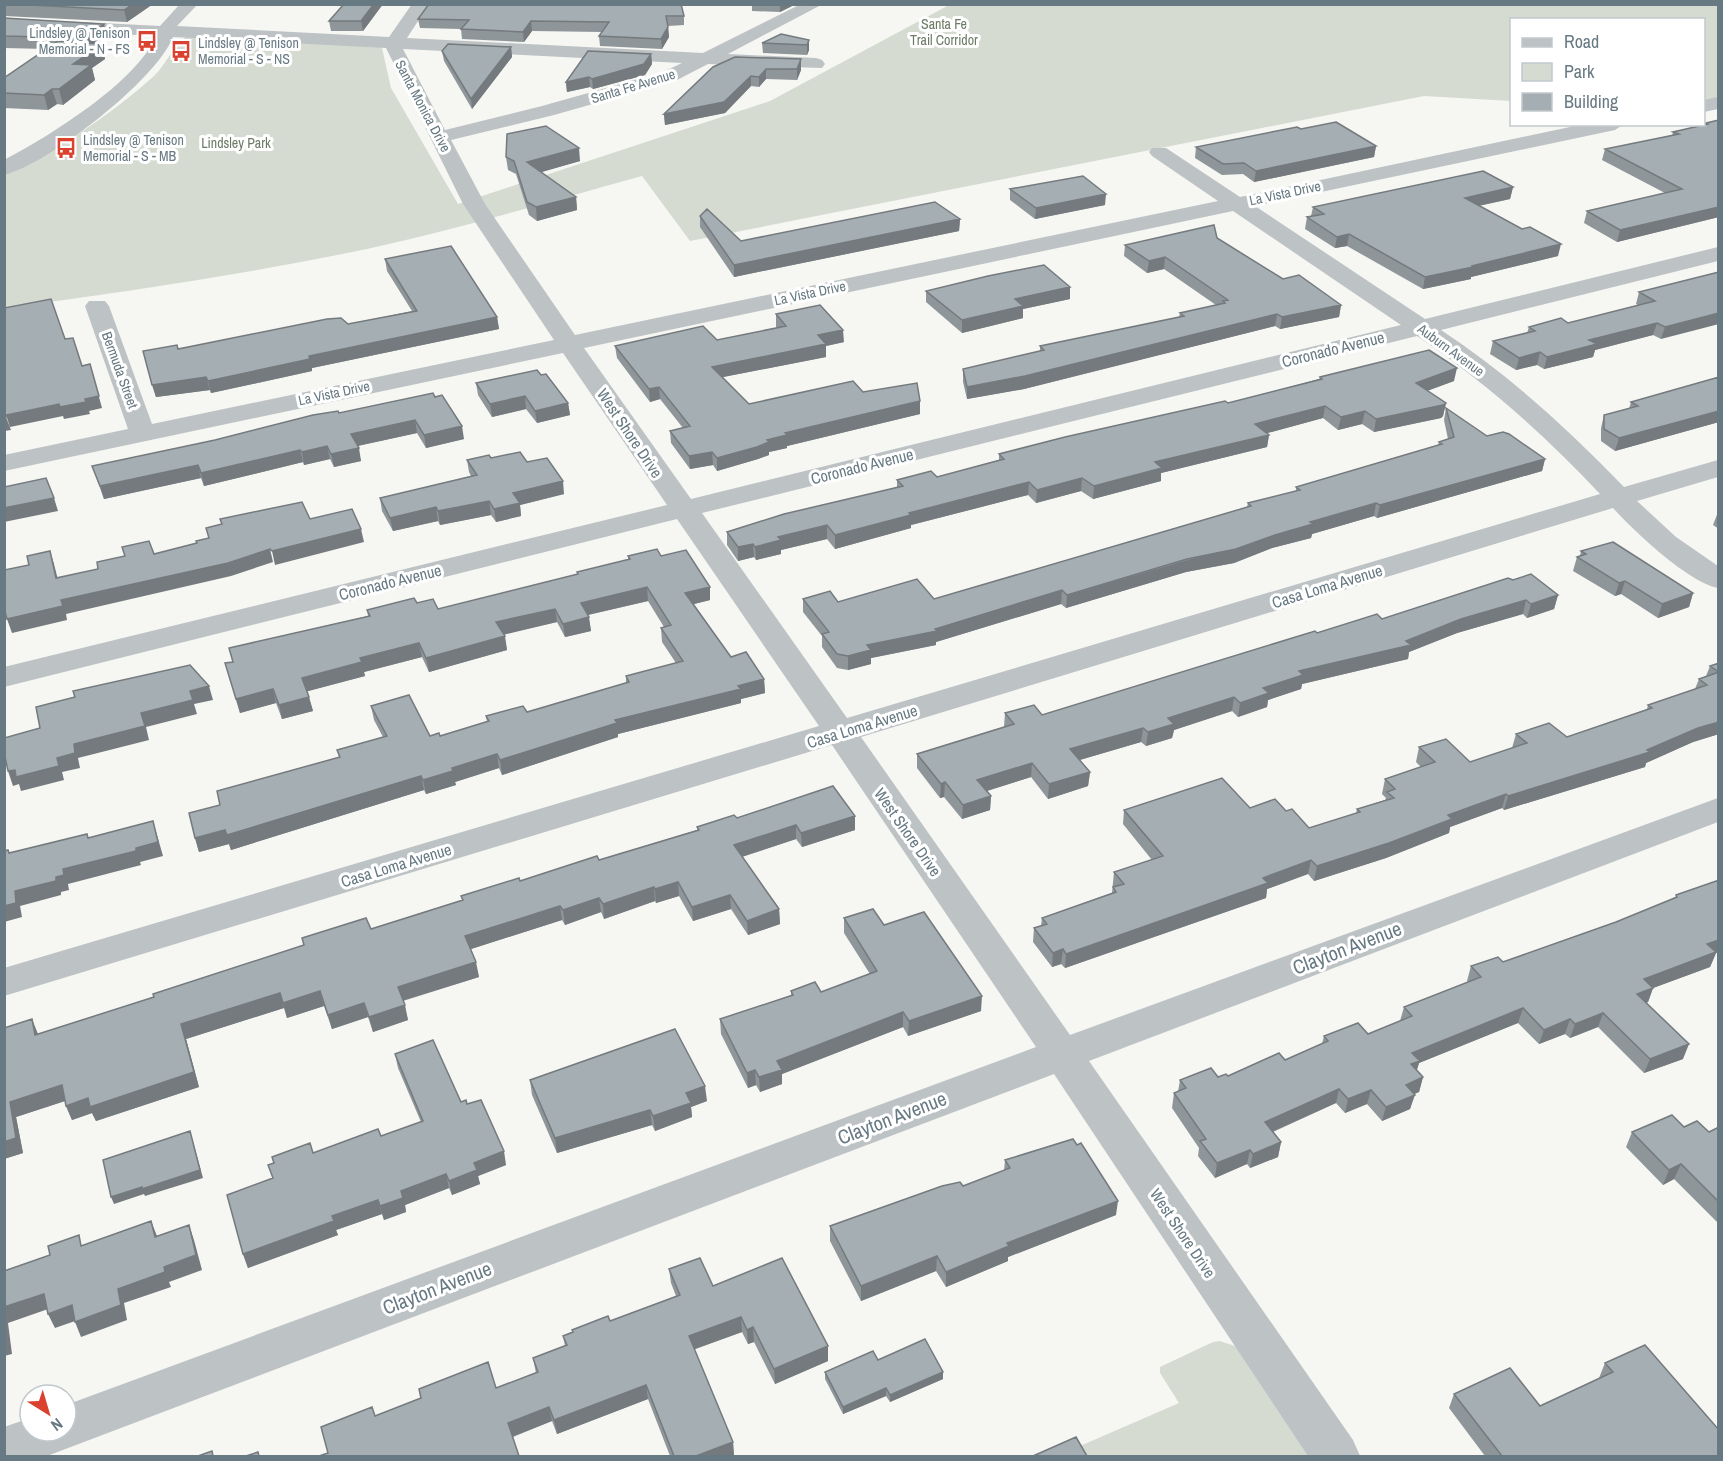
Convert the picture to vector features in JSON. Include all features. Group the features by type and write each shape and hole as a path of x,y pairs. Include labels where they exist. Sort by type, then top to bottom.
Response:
{"street":[{"path":"4,169 64,135 130,84 159,51 170,23 190,4"},
{"name":"Santa Monica Drive","path":"421,4 396,43 396,55 478,208"},
{"name":"Santa Fe Avenue","path":"439,137 644,84 709,58 815,4"},
{"path":"4,23 816,64"},
{"name":"La Vista Drive","path":"4,463 1606,126"},
{"name":"Auburn Avenue","path":"1159,152 1464,356 1565,441 1666,543 1719,579"},
{"name":"West Shore Drive","path":"478,208 683,510 942,878 1060,1055 1336,1456"},
{"name":"Coronado Avenue","path":"4,677 1719,254"},
{"name":"Bermuda Street","path":"97,306 143,434"},
{"name":"Casa Loma Avenue","path":"4,982 1719,468"},
{"name":"Clayton Avenue","path":"78,1423 1719,809"},
{"path":"4,1450 23,1443"}],"green space":[{"path":"949,5 1718,5 1718,98 1705,101 1705,18 1510,18 1510,101 1424,96 690,241 642,176 471,224 367,249 186,282 5,308 4,174 64,143 119,105 154,76 186,37 376,45 382,48 391,88 458,204 770,101"},
{"path":"1220,1341 1235,1346 1247,1358 1313,1456 1057,1456 1179,1403 1160,1373 1160,1367 1213,1342"}],"building":[{"path":"12,4 133,4 124,10"},
{"path":"344,4 374,4 361,21 329,21"},
{"path":"429,4 681,4 684,16 666,16 668,27 661,39 599,36 609,22 531,21 523,32 461,29 469,20 418,19"},
{"path":"4,18 104,24 83,38 4,36"},
{"path":"781,34 809,40 807,45 762,43"},
{"path":"58,41 102,44 73,64 91,65 59,89 52,89 44,95 4,93 4,78"},
{"path":"448,44 511,47 471,99 442,51"},
{"path":"588,51 651,54 644,64 592,79 589,77 566,82"},
{"path":"735,57 801,59 797,69 766,69 759,77 751,76 724,102 664,114 713,67"},
{"path":"1719,120 1719,207 1620,230 1587,211 1682,189 1605,149 1679,134 1673,132 1705,126 1708,124 1706,123"},
{"path":"1336,122 1376,146 1256,171 1244,163 1223,164 1196,147 1297,127 1301,129"},
{"path":"546,126 579,148 527,162 576,197 536,207 527,202 514,161 506,157 507,134"},
{"path":"1483,171 1513,187 1465,198 1522,229 1530,227 1561,244 1425,277 1349,234 1337,237 1307,217 1324,214 1313,207"},
{"path":"1083,176 1106,194 1036,208 1010,189"},
{"path":"935,202 960,219 734,265 700,216 707,209 741,241"},
{"path":"1214,225 1217,238 1283,279 1299,275 1341,305 1282,317 1277,314 1025,376 967,387 963,369 1044,350 1040,346 1184,316 1180,313 1225,303 1223,301 1228,300 1165,257 1149,261 1125,245"},
{"path":"451,246 497,317 309,356 310,359 208,381 206,377 152,385 143,351 177,345 178,349 327,319 341,318 348,324 417,311 385,259"},
{"path":"1044,265 1070,287 1015,299 1023,306 962,320 926,291 988,276"},
{"path":"1719,272 1719,313 1665,327 1657,323 1589,340 1597,344 1547,357 1540,352 1519,358 1493,341 1535,331 1529,327 1561,318 1568,323 1655,301 1639,292"},
{"path":"51,299 65,339 73,338 82,366 90,364 99,396 85,399 86,402 60,407 59,404 4,417 4,308"},
{"path":"820,305 843,330 818,335 826,344 712,367 749,404 853,381 863,392 917,383 920,401 785,433 787,435 767,440 769,442 757,447 717,458 712,452 689,456 670,431 690,426 659,387 649,389 615,346 703,326 717,340 786,326 776,314"},
{"path":"1429,350 1457,368 1416,383 1446,403 1443,405 1376,419 1365,411 1341,417 1325,406 1255,424 1269,435 1155,462 1162,468 1094,486 1082,478 1037,490 1029,482 835,535 827,525 778,537 781,540 755,547 753,544 738,547 727,532 784,514 903,486 897,480 931,471 937,477 1004,459 999,454 1225,401 1228,403"},
{"path":"537,370 541,375 546,374 568,403 535,411 525,396 490,404 476,383"},
{"path":"1719,377 1719,411 1619,438 1604,429 1604,415 1638,406 1631,402"},
{"path":"433,393 435,397 442,395 462,426 424,435 415,420 351,434 359,448 331,454 327,446 201,473 198,465 100,486 92,466 215,440 313,415 338,411 339,413"},
{"path":"1446,408 1487,436 1503,432 1509,434 1545,459 1310,522 1313,524 1236,549 1187,559 1067,595 1062,590 935,629 937,631 867,645 871,650 848,656 837,654 822,634 829,632 803,599 830,591 838,602 917,579 934,599 1251,506 1248,503 1300,490 1296,487 1442,444 1439,442 1454,437"},
{"path":"520,452 527,462 547,458 563,481 513,493 520,503 494,509 489,501 438,511 436,507 390,518 380,498 477,475 467,460"},
{"path":"46,478 54,498 4,508 4,487"},
{"path":"302,502 310,519 352,509 361,529 272,551 270,549 228,563 61,600 63,606 7,619 4,608 4,570 29,565 27,556 50,551 56,578 98,569 97,562 125,556 122,547 149,541 154,554 209,538 206,528 222,524 220,519"},
{"path":"1613,542 1693,593 1662,604 1625,581 1619,583 1577,557 1586,554 1581,551"},
{"path":"657,549 661,556 686,550 710,587 685,593 731,657 746,652 764,679 738,686 741,689 615,720 617,723 500,760 497,754 423,780 421,776 227,835 225,830 195,838 189,813 220,805 217,791 340,757 337,750 387,736 371,706 409,695 430,736 439,733 440,736 489,721 486,716 523,706 527,712 629,682 626,676 683,661 661,628 671,625 647,587 581,603 589,617 563,624 555,609 496,622 505,636 426,658 419,643 360,658 362,662 302,678 309,697 279,705 273,689 236,699 225,663 233,662 229,648 370,616 367,610 414,598 417,603 433,599 438,609 578,574 577,572 630,559 628,556"},
{"path":"1531,574 1558,595 1531,604 1526,600 1461,619 1406,641 1411,645 1299,671 1303,675 1263,688 1269,693 1240,703 1234,697 1168,718 1174,724 1148,732 1143,728 1070,749 1090,772 1049,784 1032,763 977,780 991,796 963,805 945,782 941,784 917,754 1014,724 1005,713 1034,705 1042,715 1315,631 1317,633 1377,614 1382,619 1508,578 1513,580"},
{"path":"1719,663 1719,672 1710,666"},
{"path":"190,665 209,686 190,691 193,700 141,713 145,726 74,744 75,753 57,758 59,766 16,777 15,770 8,771 4,738 40,728 36,707 75,697 73,691"},
{"path":"1719,672 1719,722 1698,728 1647,750 1650,752 1508,796 1506,794 1448,815 1452,819 1389,843 1317,866 1311,860 1263,878 1268,883 1066,954 1063,949 1053,953 1034,928 1047,924 1042,918 1116,892 1113,887 1124,884 1114,872 1163,856 1124,810 1222,778 1250,808 1275,799 1286,811 1292,809 1309,828 1360,812 1357,809 1394,798 1387,792 1395,789 1385,779 1435,762 1419,747 1446,739 1470,762 1527,743 1516,734 1549,723 1567,737 1652,708 1648,705 1707,685 1699,679"},
{"path":"833,786 855,816 801,833 796,825 734,845 779,909 747,921 730,895 692,907 678,882 655,889 654,887 603,904 599,898 563,910 560,906 465,936 476,962 398,987 405,1005 369,1017 364,1003 328,1015 320,991 283,1003 280,993 181,1024 194,1072 90,1107 88,1098 66,1106 62,1085 10,1102 16,1138 4,1142 4,1028 32,1019 35,1035 304,945 302,938 366,918 371,929 463,900 461,896 519,878 520,881 597,856 599,860 699,830 697,827 734,815 737,818"},
{"path":"153,821 158,842 136,848 136,851 63,869 64,875 56,877 56,881 15,891 16,903 4,906 4,851 8,850 9,853 87,834 88,838"},
{"path":"1719,880 1719,940 1707,944 1716,952 1644,979 1653,988 1637,994 1689,1044 1650,1059 1603,1013 1575,1024 1570,1019 1544,1030 1523,1008 1412,1053 1420,1061 1411,1064 1423,1077 1406,1085 1415,1095 1386,1107 1371,1090 1348,1099 1339,1089 1265,1122 1281,1142 1253,1154 1250,1150 1217,1163 1200,1141 1206,1139 1174,1093 1186,1088 1180,1080 1211,1068 1218,1077 1226,1074 1228,1076 1279,1053 1285,1060 1328,1041 1324,1036 1358,1023 1368,1034 1412,1016 1404,1007 1481,977 1471,966 1498,957 1503,962 1616,922 1677,897 1676,895"},
{"path":"873,909 884,925 924,912 982,996 909,1021 903,1012 777,1061 782,1070 759,1077 755,1070 747,1073 720,1019 793,995 791,991 815,982 821,992 877,971 844,918"},
{"path":"675,1029 705,1086 686,1093 691,1103 653,1116 650,1110 555,1138 530,1080"},
{"path":"433,1040 461,1102 466,1100 467,1104 481,1100 504,1151 474,1163 477,1170 449,1181 446,1174 401,1191 403,1198 380,1206 378,1200 332,1216 334,1221 243,1254 227,1195 273,1178 268,1165 274,1163 272,1157 310,1143 313,1153 378,1129 381,1136 423,1121 395,1054"},
{"path":"1672,1115 1684,1127 1697,1121 1709,1132 1719,1127 1719,1202 1681,1164 1669,1170 1632,1132"},
{"path":"190,1131 200,1170 111,1197 103,1160"},
{"path":"1073,1139 1077,1145 1081,1143 1118,1201 1007,1243 1009,1246 946,1272 937,1256 861,1286 830,1226 942,1186 960,1182 963,1186 1010,1168 1005,1160"},
{"path":"151,1221 155,1237 189,1225 196,1255 164,1267 165,1272 118,1289 121,1305 75,1322 72,1305 48,1314 44,1294 4,1307 4,1271 50,1255 48,1246 79,1235 81,1246"},
{"path":"700,1258 713,1286 782,1258 828,1346 774,1369 753,1327 747,1330 741,1317 689,1336 733,1442 696,1456 674,1456 646,1385 554,1420 549,1407 508,1423 519,1456 319,1456 328,1453 321,1427 372,1407 375,1416 421,1398 419,1389 488,1362 496,1388 538,1372 533,1358 567,1345 563,1336 573,1332 572,1330 608,1316 610,1321 680,1295 669,1269"},
{"path":"925,1339 943,1372 890,1395 886,1388 843,1407 825,1372 873,1351 878,1360"},
{"path":"1645,1345 1719,1430 1719,1456 1502,1456 1454,1394 1510,1368 1540,1406 1613,1372 1605,1363"},
{"path":"1076,1437 1087,1456 1033,1456"},
{"path":"212,1451 213,1456 198,1456"},
{"path":"258,1452 259,1456 246,1456"}],"place":[{"name":"Lindsley @ Tenison Memorial - N - FS","path":"147,41"},
{"name":"Lindsley @ Tenison Memorial - S - NS","path":"181,51"},
{"name":"Lindsley @ Tenison Memorial - S - MB","path":"66,148"}],"park label":[{"name":"Santa Fe Trail Corridor","path":"944,32"},
{"name":"Lindsley Park","path":"236,143"}]}
